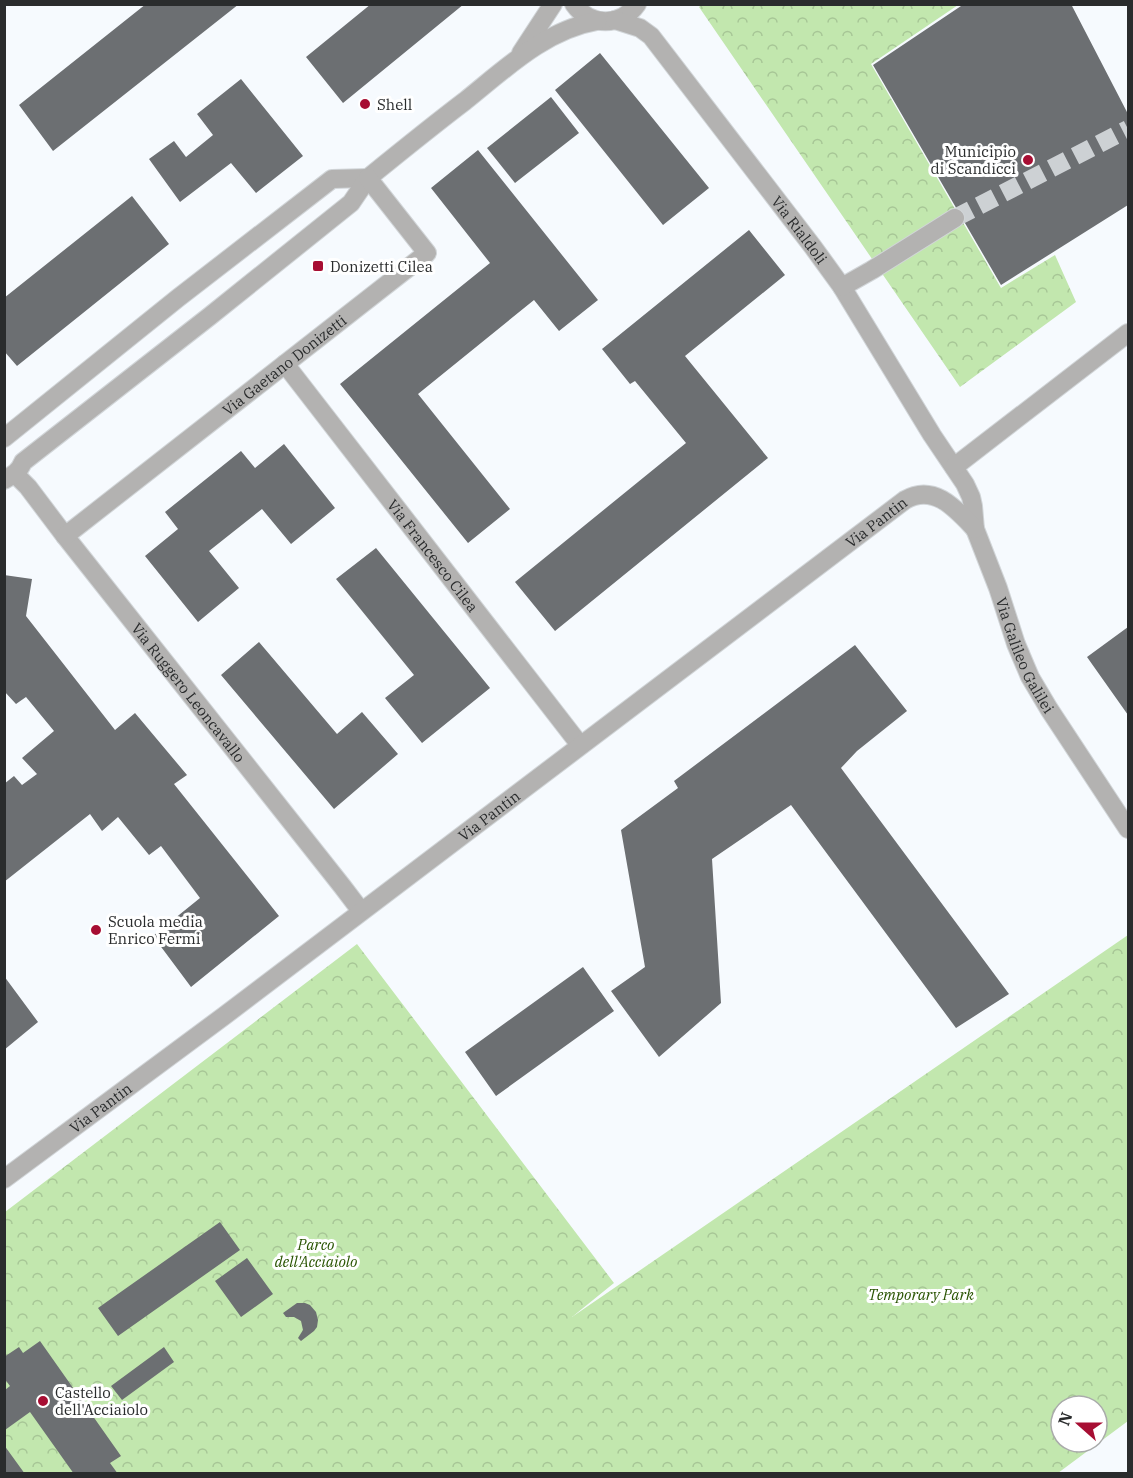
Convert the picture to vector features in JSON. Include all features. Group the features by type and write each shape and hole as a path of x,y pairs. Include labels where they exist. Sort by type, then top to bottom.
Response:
{"street":[{"path":"518,58 554,4"},
{"path":"574,4 586,16 597,21"},
{"path":"615,20 629,14 637,4"},
{"name":"Via Rialdoli","path":"597,21 615,20 630,24 651,36 842,287 954,467"},
{"path":"14,472 351,203 368,178 518,58 560,32 583,23 597,21"},
{"path":"14,472 22,453 11,441 4,438 178,298 332,179 368,178"},
{"name":"Via Gaetano Donizetti","path":"65,536 427,253 368,178"},
{"path":"842,287 955,218"},
{"path":"954,467 1128,333"},
{"name":"Via Francesco Cilea","path":"285,364 580,745"},
{"name":"Via Galileo Galilei","path":"954,467 971,497 975,529 998,588 1016,644 1030,676 1048,709 1128,829"},
{"name":"Via Ruggero Leoncavallo","path":"14,472 361,911"},
{"name":"Via Pantin","path":"4,1179 224,1016 910,497 925,494 947,502 975,529"}],"green space":[{"path":"702,4 958,5 871,64 1001,288 1055,255 1076,302 960,387 699,7"},
{"path":"1128,935 1128,1421 1109,1435 1109,1394 1049,1394 1049,1454 1084,1454 1058,1473 5,1474 5,1212 357,944 614,1283 572,1317"}],"building":[{"path":"146,4 239,4 53,151 19,105"},
{"path":"371,4 464,4 343,103 306,57"},
{"name":"Municipio di Scandicci","path":"964,4 1071,4 1128,114 1128,205 1001,285 873,65"},
{"path":"600,53 709,188 663,225 555,90"},
{"path":"241,79 303,156 256,193 231,163 180,202 149,159 174,141 186,157 213,135 197,114"},
{"path":"551,97 579,133 515,183 487,148"},
{"path":"478,150 598,300 559,331 534,300 418,394 510,509 468,543 340,384 490,263 431,188"},
{"path":"132,196 169,244 17,366 4,351 4,298"},
{"path":"749,230 785,275 685,356 768,458 555,631 515,582 686,443 635,381 630,384 602,349"},
{"path":"284,444 335,508 291,544 262,509 209,551 239,588 198,622 145,556 178,529 165,512 241,451 255,468"},
{"path":"376,548 490,688 422,743 385,698 414,675 336,579"},
{"path":"4,575 32,579 26,616 115,730 135,713 187,775 174,784 279,916 191,987 153,936 200,898 161,846 149,855 118,817 102,831 90,814 4,882 4,784 14,776 22,785 37,774 22,758 54,731 26,697 16,704 4,691"},
{"path":"1128,627 1128,715 1087,657"},
{"path":"259,642 337,734 362,712 398,754 334,809 221,675"},
{"path":"855,645 907,711 857,751 841,768 1009,994 956,1028 791,805 712,859 721,1003 659,1057 611,991 645,967 621,830 678,788 674,781"},
{"path":"583,967 614,1011 496,1096 465,1052"},
{"path":"4,976 38,1022 4,1050"},
{"path":"220,1222 240,1250 118,1336 98,1308"},
{"path":"247,1258 273,1294 241,1317 215,1281"},
{"path":"297,1303 310,1305 316,1312 318,1320 314,1331 301,1341 298,1338 303,1330 301,1321 294,1317 286,1317 283,1313"},
{"name":"Castello dell'Acciaiolo","path":"40,1341 121,1456 110,1463 118,1474 74,1474 30,1412 5,1430 5,1390 10,1386 4,1378 4,1357 19,1347 23,1353"},
{"path":"164,1347 174,1362 122,1400 111,1386"},
{"path":"4,1445 25,1474 4,1474"}],"tunnel":[{"path":"955,218 1128,129"}],"place":[{"name":"Shell","path":"365,104"},
{"name":"Municipio di Scandicci","path":"1028,160"},
{"name":"Donizetti Cilea","path":"318,266"},
{"name":"Scuola media Enrico Fermi","path":"96,930"},
{"name":"Castello dell'Acciaiolo","path":"43,1401"}],"park label":[{"name":"Parco dell'Acciaiolo","path":"316,1252"},
{"name":"Temporary Park","path":"921,1294"}]}
